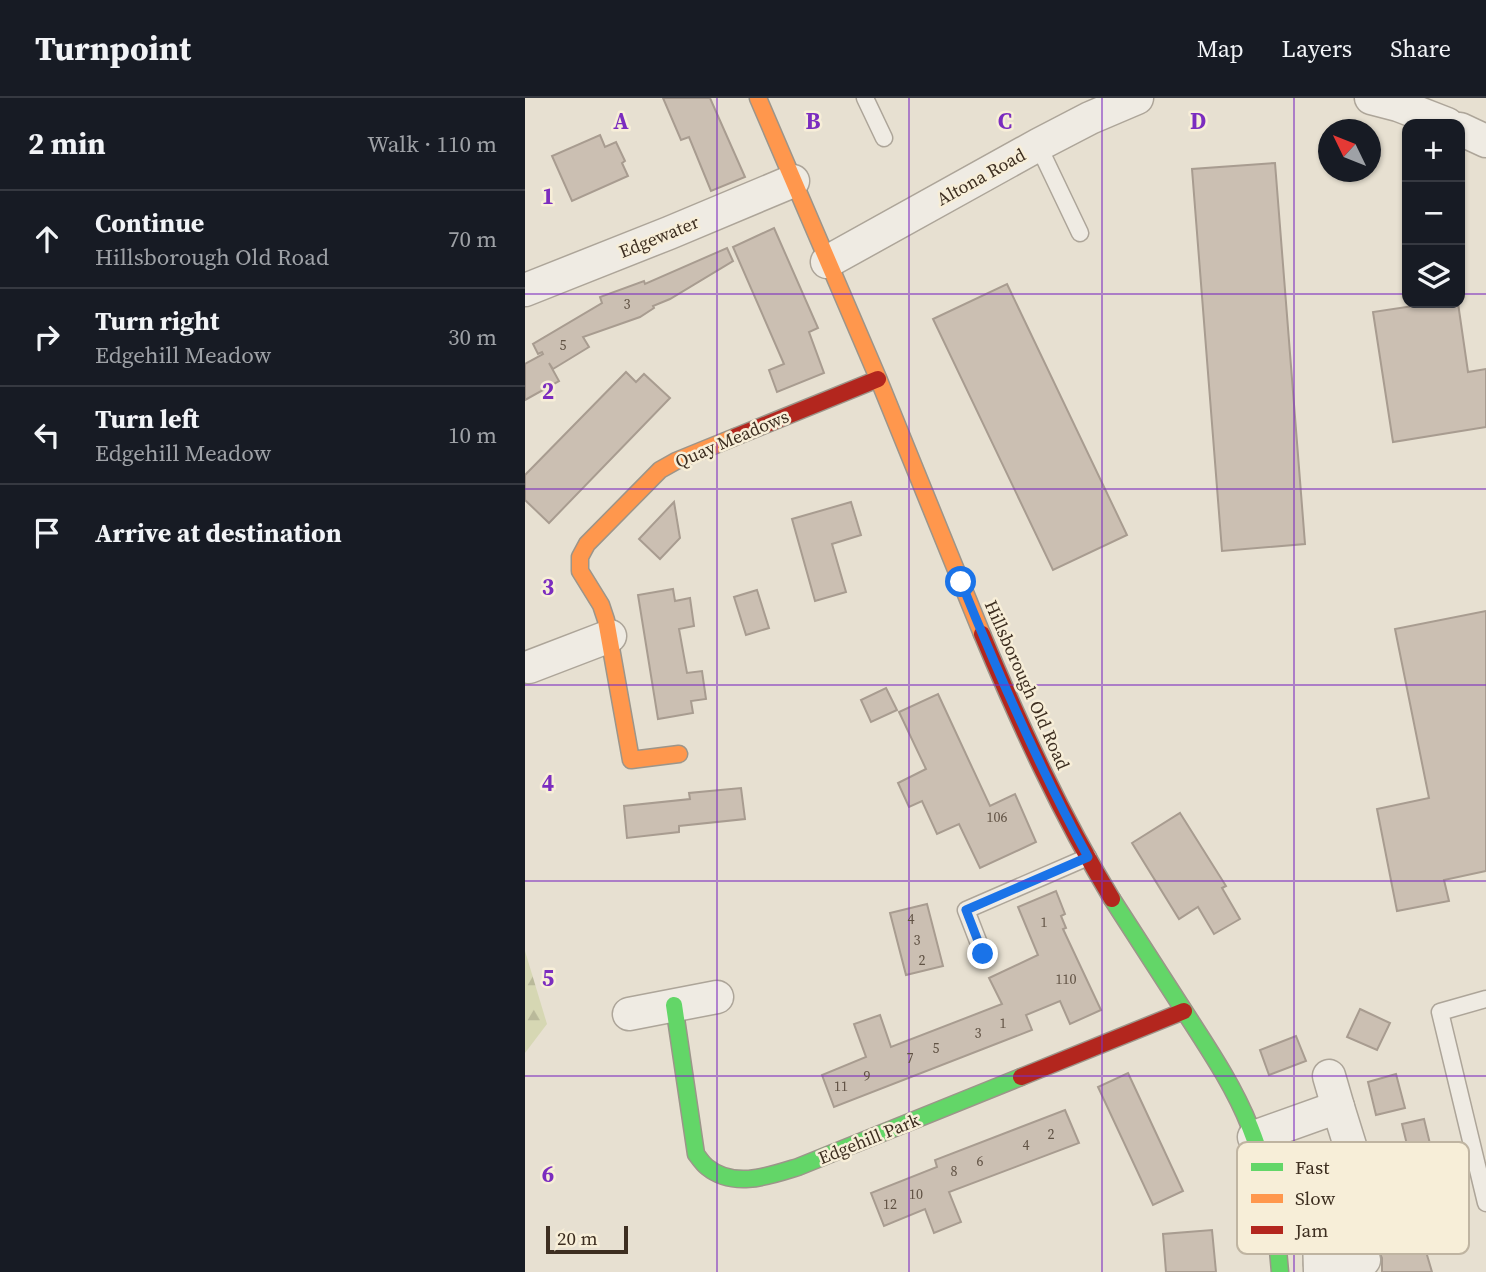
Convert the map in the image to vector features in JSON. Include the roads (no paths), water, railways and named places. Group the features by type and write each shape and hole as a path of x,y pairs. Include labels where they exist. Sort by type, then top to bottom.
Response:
{"street":[{"name":"Hillsborough Old Road","path":"758,98 1002,679 1057,801 1103,884 1224,1075 1243,1109 1256,1142"},
{"path":"1090,118 1126,98"},
{"name":"Altona Road","path":"827,262 1038,145 1137,98"},
{"path":"1371,98 1434,119"},
{"path":"1465,131 1486,141"},
{"name":"Edgewater","path":"525,290 793,181"},
{"name":"Quay Meadows","path":"679,754 631,760 610,636 601,605 580,570 580,557 587,544 660,470 676,461 878,379"},
{"path":"529,667 610,636"},
{"path":"629,1014 717,996"},
{"name":"Edgehill Park","path":"674,1005 696,1154 706,1167 723,1176 742,1180 768,1176 833,1154 1184,1010"},
{"path":"1329,1076 1349,1142"},
{"path":"1254,1137 1338,1107"},
{"name":"Hillsborough Old Road","path":"1278,1254 1280,1272"},
{"path":"1320,1268 1364,1260"}],"lane":[{"path":"865,98 884,138"},
{"path":"1038,145 1080,233"},
{"path":"983,954 966,910 1088,857"},
{"path":"1486,999 1440,1012 1486,1203"}]}
